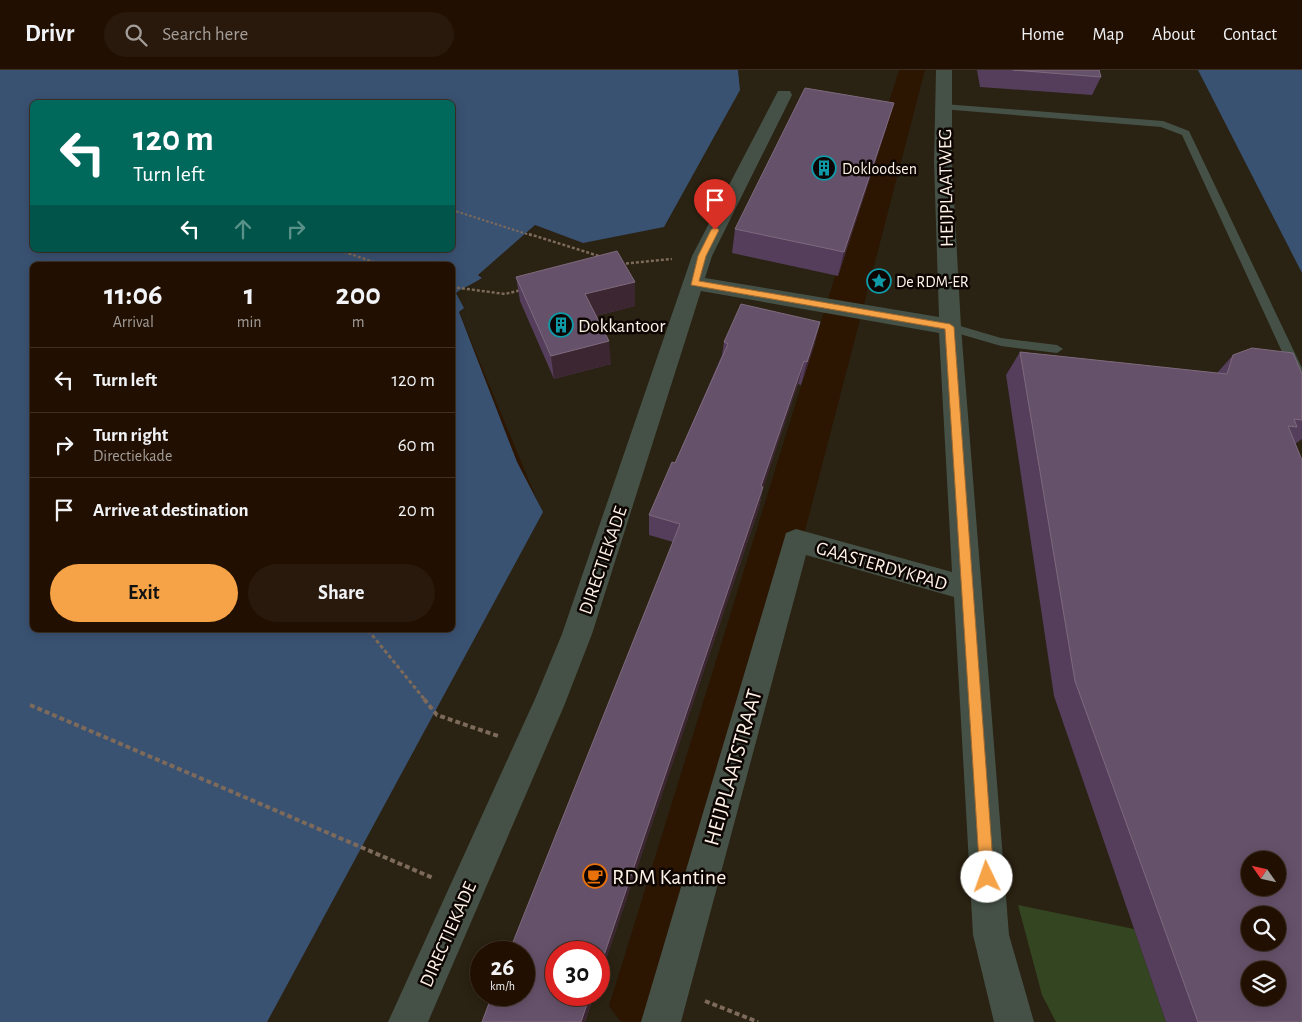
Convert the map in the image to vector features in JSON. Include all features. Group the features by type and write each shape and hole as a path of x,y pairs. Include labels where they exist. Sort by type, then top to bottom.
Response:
{"street":[{"name":"HEIJPLAATWEG","path":"944,70 943,162 950,327 991,935 1014,1022"},
{"name":"DIRECTIEKADE","path":"408,1022 530,748 577,634 702,256 784,95"},
{"path":"694,283 950,327"},
{"name":"GAASTERDYKPAD","path":"796,541 968,589"},
{"name":"HEIJPLAATSTRAAT","path":"661,1022 796,541"}],"lane":[{"path":"944,107 1163,124 1186,133 1302,382"},
{"path":"950,327 1001,342 1057,349"}],"path":[{"path":"455,211 606,258"},
{"path":"345,252 373,262"},
{"path":"614,266 702,256"},
{"path":"614,261 623,264"},
{"path":"455,287 505,294 523,289"},
{"path":"370,632 437,715 530,748"},
{"path":"30,705 466,892"},
{"path":"671,987 758,1022"}],"shaded area":[{"path":"738,70 899,70 610,1003 610,941 545,941 545,1006 609,1006 621,1022 265,1022 542,512 459,312 464,308 456,293 467,284 475,283 482,278 479,274 535,225 583,243 740,90"},
{"path":"925,70 1244,70 1302,162 1302,1022 677,1022"}],"green space":[{"path":"1018,905 1134,929 1166,1022 1056,1022 1042,995"}],"water":[{"path":"0,70 738,70 740,90 664,227 583,243 535,225 478,275 482,278 456,293 464,308 459,312 517,462 543,512 267,1022 0,1022"},
{"path":"1198,70 1302,70 1302,273"}],"building":[{"path":"1013,70 1099,70 1101,77"},
{"name":"Dokloodsen","path":"805,88 894,103 844,252 735,229"},
{"path":"617,251 635,282 585,294 609,341 551,356 516,277"},
{"path":"741,304 820,322 807,362 804,361 761,486 763,487 609,941 545,941 545,1006 586,1006 581,1022 482,1022 488,1006 535,1006 535,941 513,941 680,524 649,515 672,462 675,463 728,344 724,342"},
{"path":"1252,348 1293,353 1302,374 1302,420 1294,419 1297,427 1288,426 1302,460 1302,1022 1198,1022 1075,681 1020,352 1227,374 1233,355"}],"place":[{"name":"Dokloodsen","path":"824,168"},
{"name":"De RDM-ER","path":"879,281"},
{"name":"Dokkantoor","path":"561,325"},
{"name":"RDM Kantine","path":"595,876"}],"route":[{"path":"715,230 702,256 694,283 950,327 987,877"}]}
